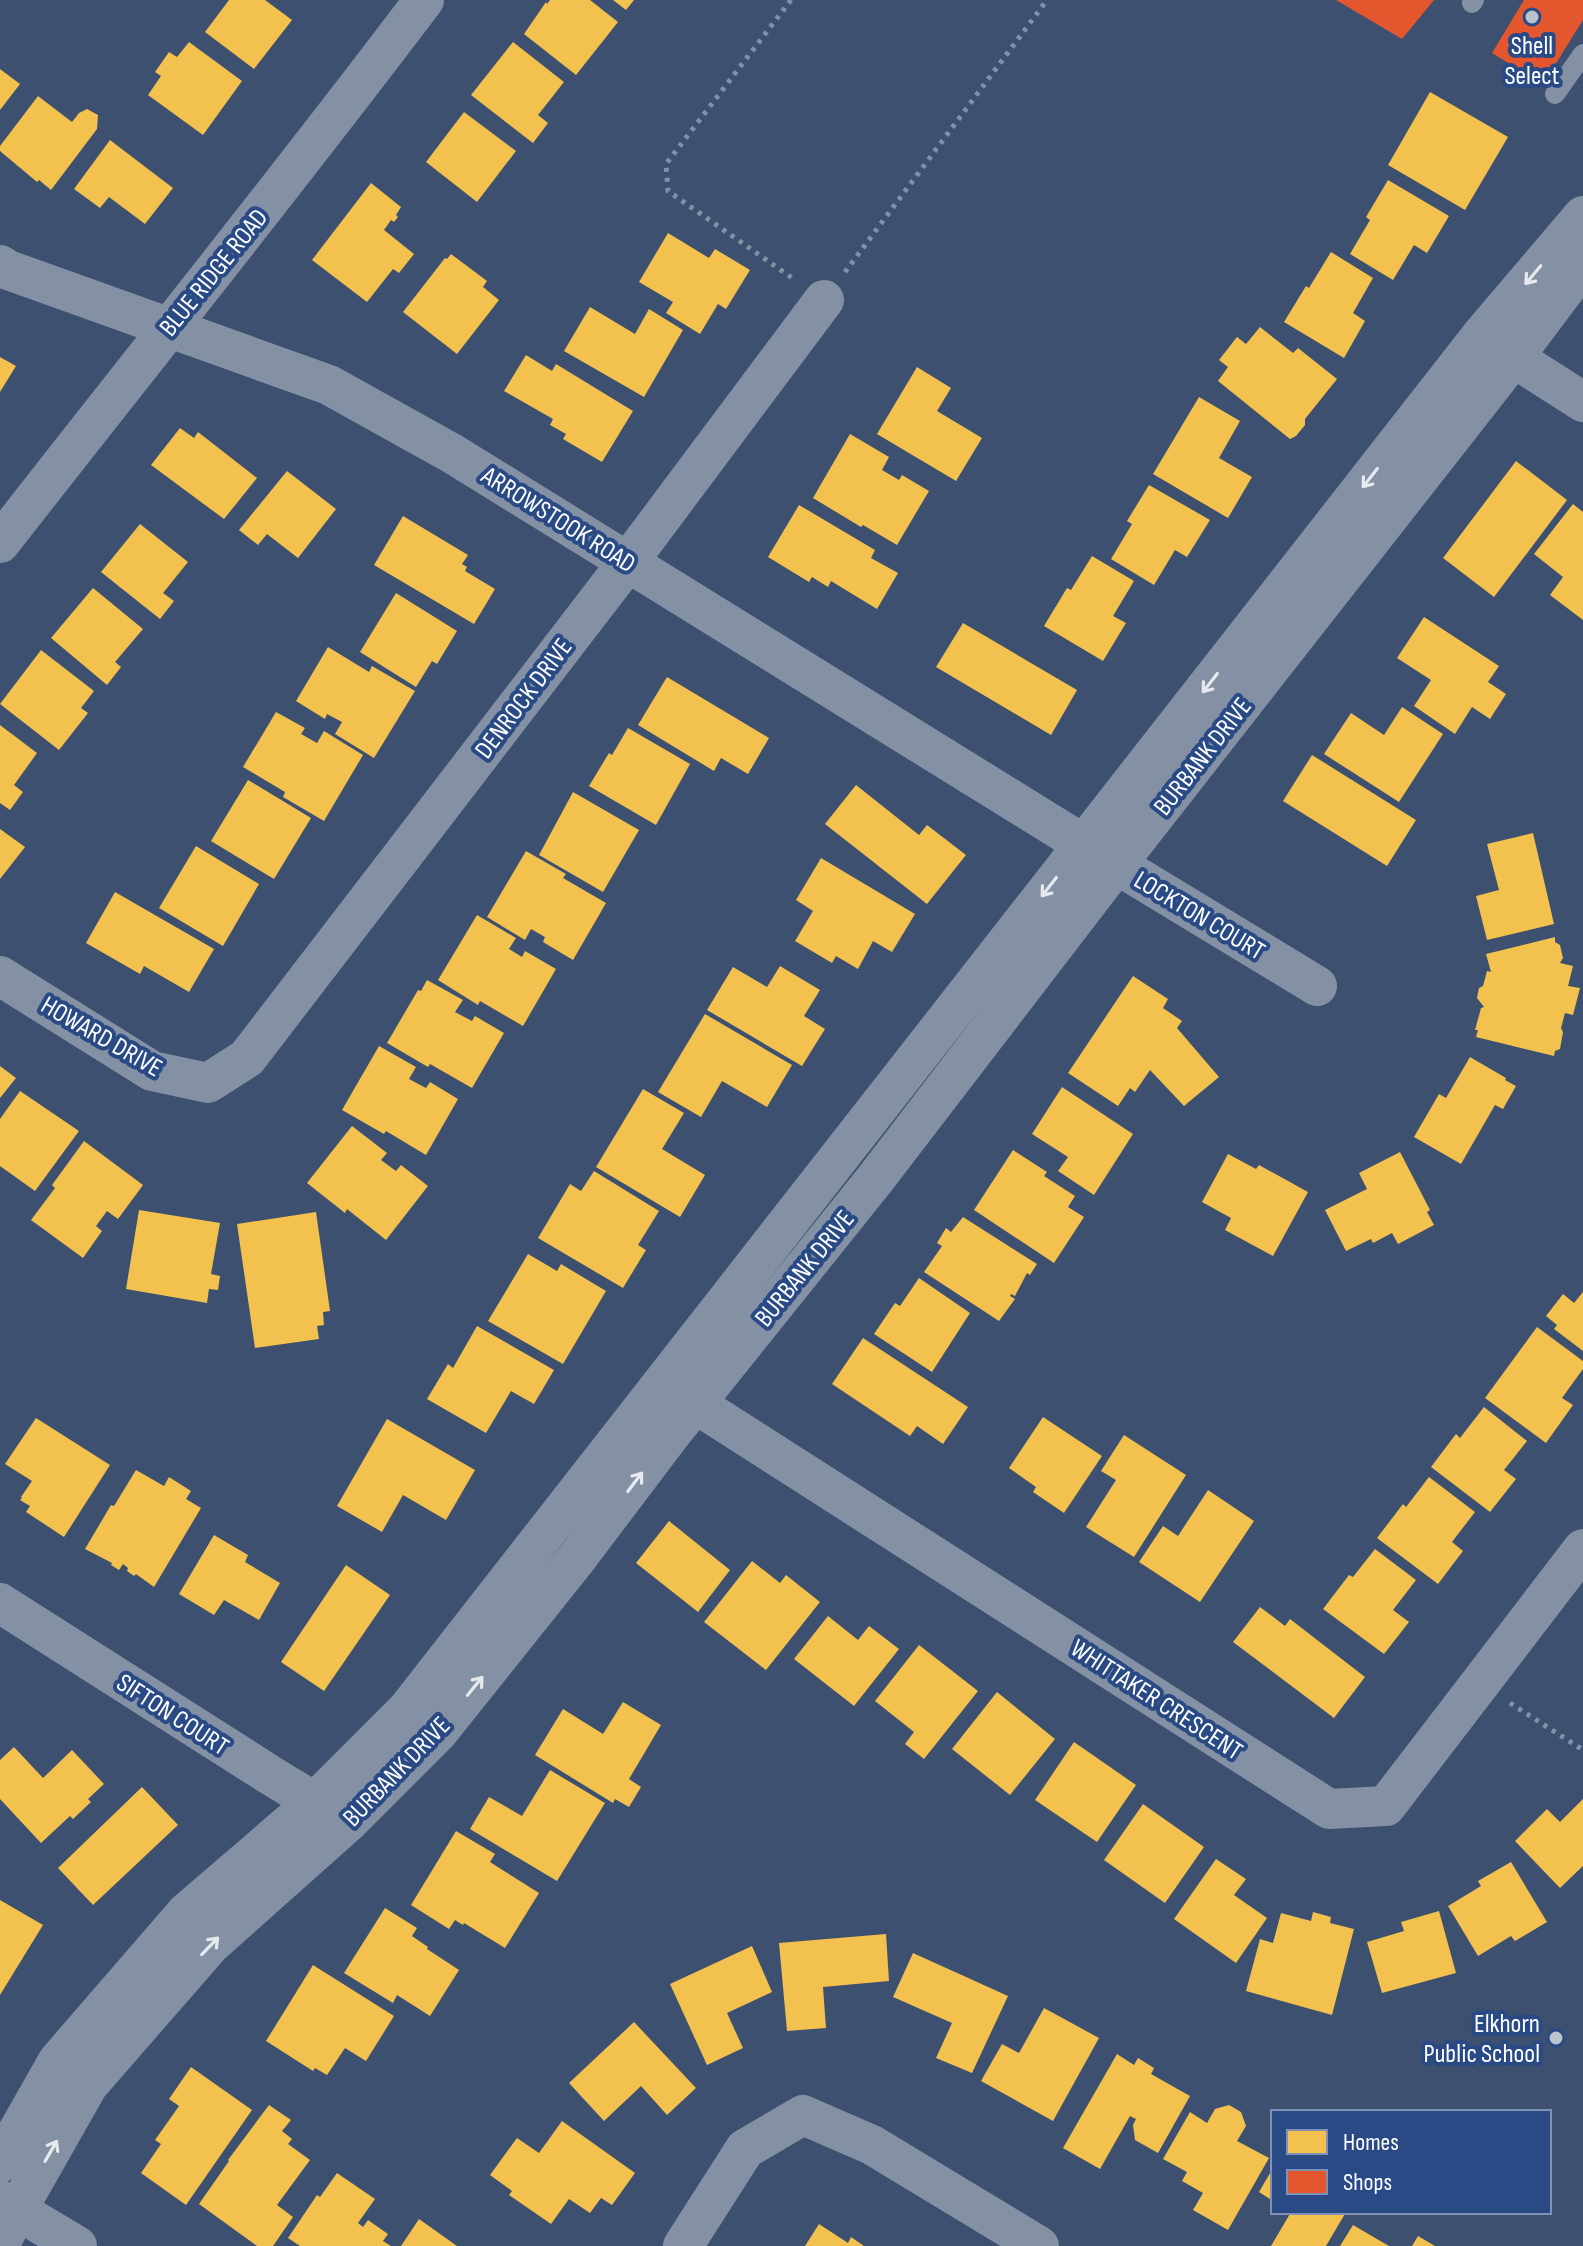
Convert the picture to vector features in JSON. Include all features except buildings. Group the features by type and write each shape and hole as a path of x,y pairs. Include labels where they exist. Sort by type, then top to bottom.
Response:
{"street":[{"name":"BLUE RIDGE ROAD","path":"0,543 168,326 306,156 424,0"},
{"name":"BURBANK DRIVE","path":"680,1394 876,1178 1116,865 1498,347 1583,216"},
{"name":"ARROWSTOOK ROAD","path":"0,265 329,385 453,454 1083,844"},
{"name":"BURBANK DRIVE","path":"0,2163 58,2061 186,1913 331,1812 438,1732 577,1558 680,1394 1083,844 1498,347 1583,265"},
{"name":"DENROCK DRIVE","path":"208,1083 247,1058 628,562 824,300"},
{"path":"1498,347 1583,402"},
{"name":"LOCKTON COURT","path":"1083,844 1317,986"},
{"name":"HOWARD DRIVE","path":"0,976 152,1071 208,1083"},
{"name":"WHITTAKER CRESCENT","path":"680,1394 1329,1809 1386,1806 1583,1549"},
{"name":"SIFTON COURT","path":"0,1603 331,1812"},
{"name":"BURBANK DRIVE","path":"6,2218 88,2085 331,1812"},
{"path":"683,2246 745,2149 803,2115 872,2145 1039,2246"},
{"path":"6,2218 77,2246"}],"lane":[{"path":"1555,94 1583,54"}],"path":[{"path":"791,0 666,164 668,191 824,300 1047,0"},
{"path":"1480,1683 1583,1750"}],"place":[{"name":"Shell Select","path":"1532,17"},
{"name":"Elkhorn Public School","path":"1556,2038"}]}
